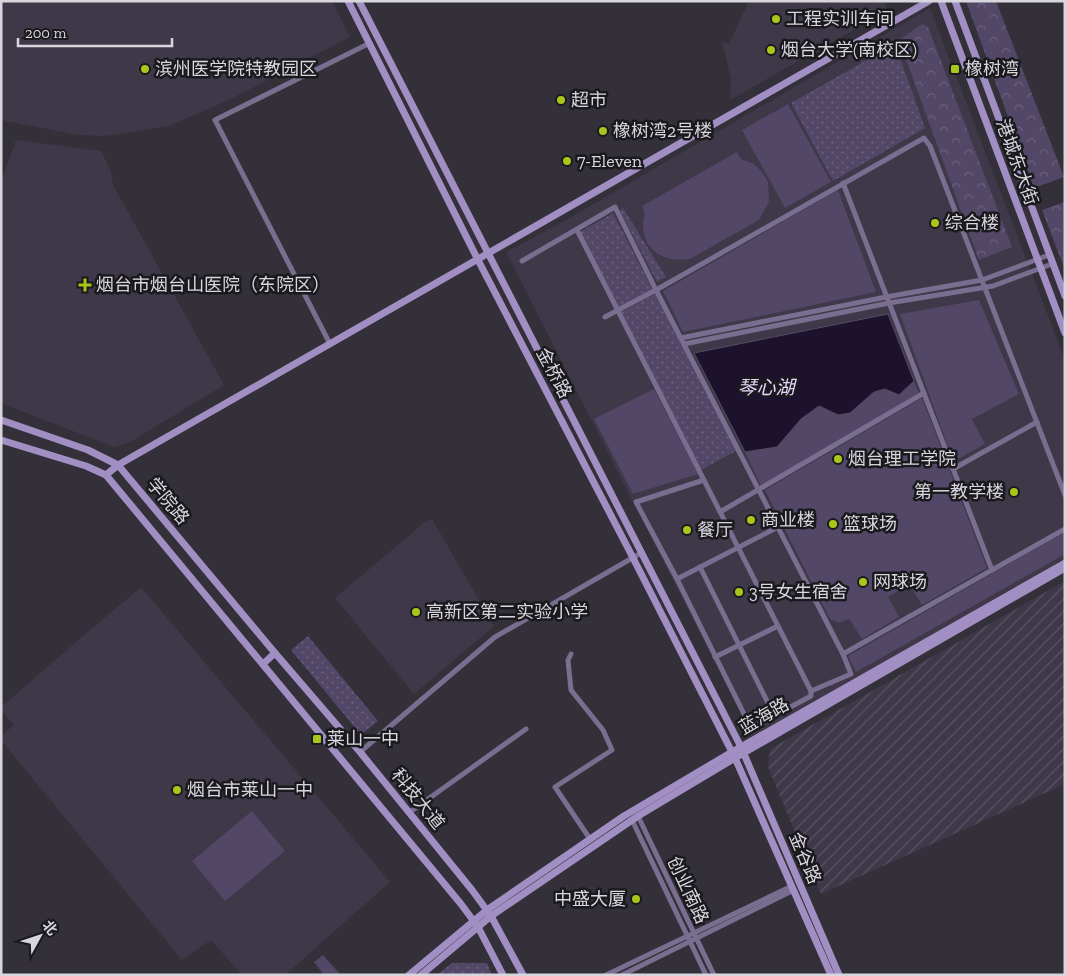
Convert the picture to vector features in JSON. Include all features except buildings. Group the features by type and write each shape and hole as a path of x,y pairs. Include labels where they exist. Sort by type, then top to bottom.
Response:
{"street":[{"name":"金桥路","path":"348,1 478,260 734,755"},
{"name":"金桥路","path":"359,1 742,750"},
{"path":"106,475 118,465 929,1"},
{"name":"港城东大街","path":"941,1 1065,333"},
{"name":"港城东大街","path":"955,1 1065,296"},
{"path":"330,344 214,120 370,43"},
{"path":"605,317 924,138 930,146 1065,495"},
{"path":"843,183 992,570"},
{"path":"522,261 615,208 843,654 851,674 811,691"},
{"path":"577,230 704,480 738,548 811,691 811,696 750,728 677,579 636,502 704,480"},
{"path":"681,338 982,280 1049,255"},
{"path":"684,344 889,303 985,288 1052,264"},
{"path":"720,512 924,393"},
{"name":"学院路","path":"1,420 88,450 118,465 275,653"},
{"path":"953,469 1037,422"},
{"name":"学院路","path":"1,440 86,466 106,475 263,664"},
{"path":"677,579 778,527"},
{"path":"843,654 1065,529"},
{"path":"360,752 495,637 641,553"},
{"name":"蓝海路","path":"489,913 742,750 1065,563"},
{"path":"700,567 774,715"},
{"name":"蓝海路","path":"742,750 1065,568"},
{"path":"715,657 778,626"},
{"path":"263,664 275,653"},
{"name":"科技大道","path":"275,653 410,812 489,913 523,975"},
{"path":"571,654 568,660 571,690 603,730 612,750 554,787 590,839"},
{"name":"科技大道","path":"263,664 476,924 504,975"},
{"path":"410,812 526,729"},
{"name":"金谷路","path":"742,750 839,975"},
{"name":"蓝海路","path":"489,913 624,816 734,755"},
{"name":"金谷路","path":"734,755 831,975"},
{"name":"创业南路","path":"635,818 692,938 706,975"},
{"path":"622,975 793,888"},
{"path":"421,975 489,913"},
{"path":"409,975 476,924"},
{"path":"606,975 692,938"},
{"name":"创业南路","path":"692,938 714,975"}],"shaded area":[{"name":"滨州医学院特教园区","path":"1,1 332,1 350,37 229,100 169,126 105,136 78,135 1,120"},
{"name":"烟台大学(南校区)","path":"749,1 885,1 887,11 730,100 731,79 722,41 729,44"},
{"name":"烟台理工学院","path":"930,8 1065,360 1065,558 990,603 752,736 506,252 568,219"},
{"name":"烟台市烟台山医院（东院区）","path":"16,140 101,151 111,171 113,185 224,385 132,441 114,447 1,403 1,182"},
{"name":"高新区第二实验小学","path":"432,519 494,626 414,694 335,598 425,522"},
{"path":"1065,581 1065,784 821,894 768,767 770,749"},
{"name":"烟台市莱山一中","path":"141,587 390,882 285,975 242,975 211,940 182,960 1,740 1,736 14,725 1,710 1,707"}],"green space":[{"path":"966,1 996,1 1064,177 1034,188"},
{"path":"922,24 928,27 1012,247 979,260 899,40"},
{"path":"895,44 925,128 833,181 791,103"},
{"path":"788,104 831,182 785,208 742,130"},
{"path":"737,152 741,159 754,164 768,182 769,202 759,220 690,259 673,259 657,254 647,242 644,234 645,213 642,206"},
{"path":"838,190 876,292 683,332 663,291"},
{"path":"1065,202 1065,270 1042,210"},
{"path":"623,208 666,277 657,282 620,211"},
{"path":"613,213 653,290 618,308 580,232"},
{"path":"655,294 736,451 701,470 621,312"},
{"path":"979,300 1019,394 972,419 985,444 960,458 951,455 900,314"},
{"path":"914,381 919,393 761,486 745,452 777,447 801,419 820,406 833,413 843,414 856,408 867,396 875,392 886,390 899,395"},
{"path":"654,389 698,474 633,494 594,419"},
{"path":"922,398 987,568 922,605 909,584 888,597 899,617 862,639 849,619 839,623 830,619 765,490"},
{"path":"1065,532 1065,554 856,672 848,656"},
{"path":"308,636 378,721 361,735 291,650"},
{"path":"252,811 285,851 225,901 192,861"},
{"path":"323,955 339,975 324,975 314,962"},
{"path":"452,963 487,963 492,975 437,975"}],"water":[{"name":"琴心湖","path":"888,314 914,381 899,395 885,389 874,392 850,413 838,415 819,406 801,419 777,447 745,452 694,353"}],"place":[{"name":"工程实训车间","path":"776,19"},
{"name":"烟台大学(南校区)","path":"771,50"},
{"name":"滨州医学院特教园区","path":"145,69"},
{"name":"橡树湾","path":"955,69"},
{"name":"超市","path":"561,100"},
{"name":"橡树湾2号楼","path":"603,131"},
{"name":"7-Eleven","path":"567,161"},
{"name":"综合楼","path":"935,223"},
{"name":"烟台市烟台山医院（东院区）","path":"85,285"},
{"name":"烟台理工学院","path":"838,459"},
{"name":"第一教学楼","path":"1014,492"},
{"name":"商业楼","path":"751,520"},
{"name":"篮球场","path":"833,524"},
{"name":"餐厅","path":"687,530"},
{"name":"网球场","path":"863,582"},
{"name":"3号女生宿舍","path":"739,592"},
{"name":"高新区第二实验小学","path":"416,612"},
{"name":"莱山一中","path":"317,739"},
{"name":"烟台市莱山一中","path":"177,790"},
{"name":"中盛大厦","path":"636,899"}]}
